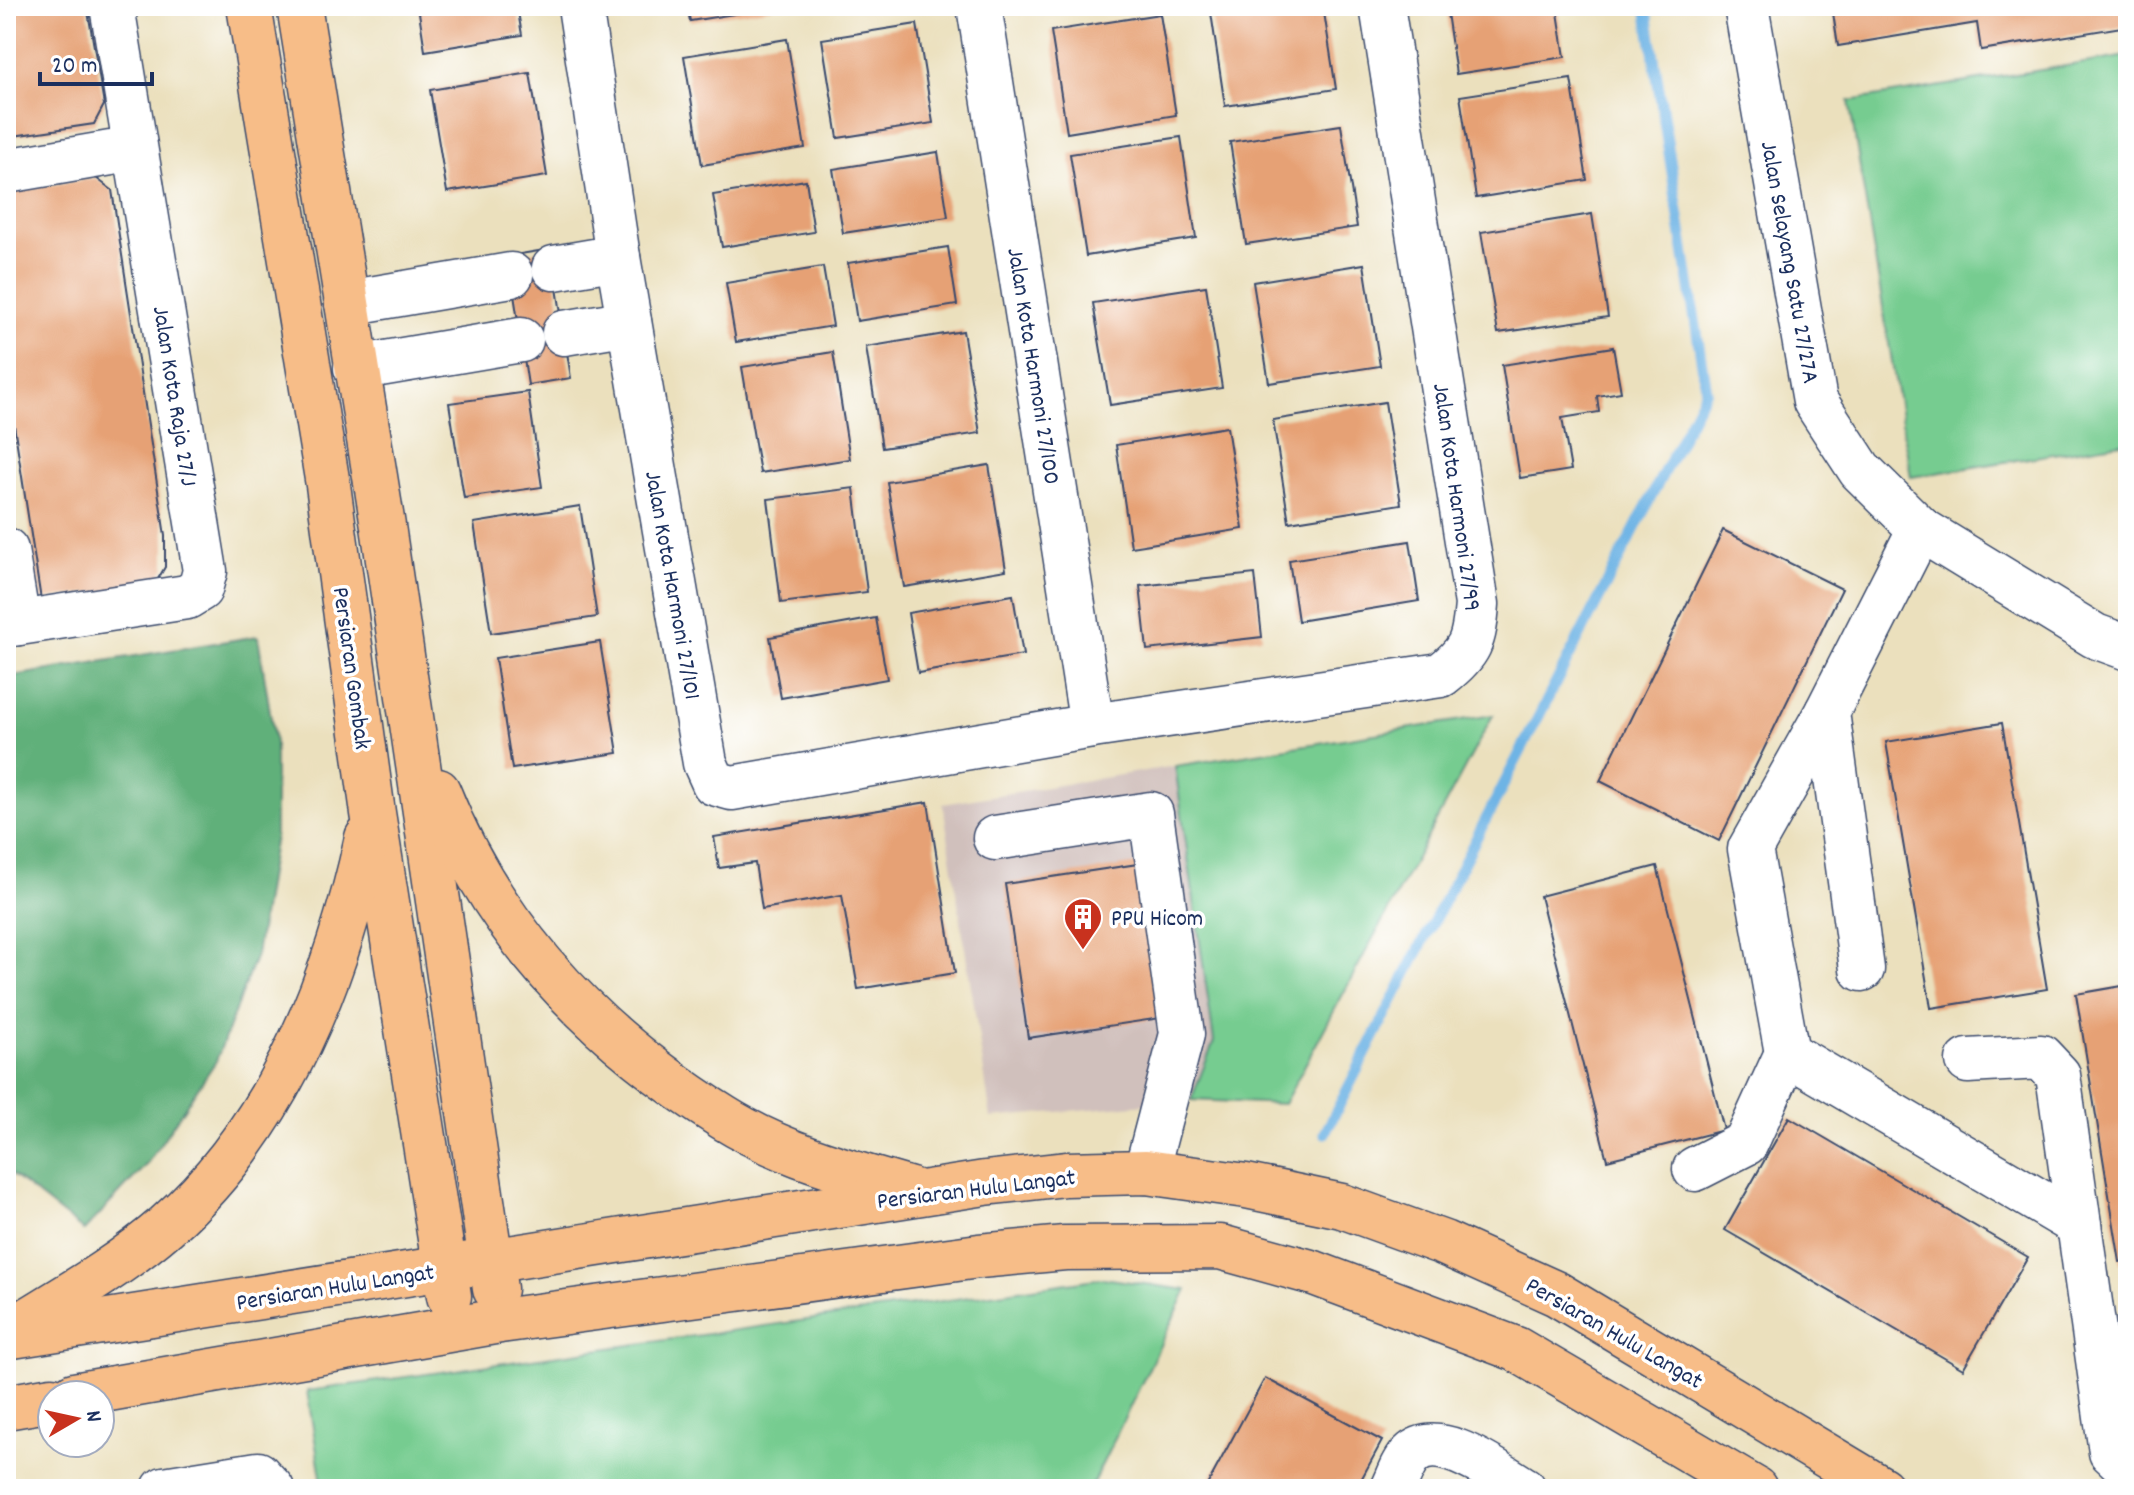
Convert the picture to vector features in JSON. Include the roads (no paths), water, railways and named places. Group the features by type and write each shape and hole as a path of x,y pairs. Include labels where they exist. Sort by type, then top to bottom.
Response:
{"main road":[{"name":"Persiaran Gombak","path":"249,6 328,485 373,813 455,1330"},
{"name":"Persiaran Gombak","path":"299,6 412,726 500,1321"},
{"path":"412,726 455,835 504,917 546,973 600,1025 726,1119 847,1171 921,1194"},
{"path":"6,1335 120,1262 167,1225 225,1163 278,1085 324,993 354,901 373,813"},
{"name":"Persiaran Hulu Langat","path":"6,1335 921,1194 1066,1174 1146,1172 1246,1186 1342,1206 1444,1243 1557,1294 1882,1489"},
{"path":"116,1388 500,1321 979,1256 1065,1248 1220,1247 1314,1273 1516,1349 1755,1489"},
{"path":"6,1407 36,1402"}],"street":[{"name":"Jalan Kota Raja 27/J","path":"12,624 187,597 200,589 205,571 112,6"},
{"name":"Jalan Kota Harmoni 27/101","path":"580,6 618,257 705,763 714,783 732,788 1092,726"},
{"name":"Jalan Kota Harmoni 27/100","path":"979,6 1092,726"},
{"name":"Jalan Kota Harmoni 27/99","path":"1092,726 1441,675 1461,660 1474,639 1477,604 1382,6"},
{"name":"Jalan Selayang Satu 27/27A","path":"1746,6 1815,401 1860,470 1920,529 2095,636 2128,648"},
{"path":"6,171 111,153"},
{"path":"554,268 618,257"},
{"path":"347,303 504,276 515,341 356,368"},
{"path":"564,333 629,322"},
{"path":"1695,1169 1746,1143 1787,1053 1750,849 1827,712 1920,529"},
{"path":"6,550 12,624"},
{"path":"1827,712 1862,969"},
{"path":"995,838 1151,814 1182,1034 1146,1172"},
{"path":"1787,1053 2079,1225"},
{"path":"1968,1061 2041,1057 2058,1075 2079,1225 2110,1309 2111,1452 2128,1468"},
{"path":"1402,1472 1433,1445 1459,1451 1524,1489"},
{"path":"164,1489 265,1482"}],"waterway":[{"path":"1325,1133 1706,390 1646,6"}],"place":[{"name":"PPU Hicom","path":"1083,951"}]}
